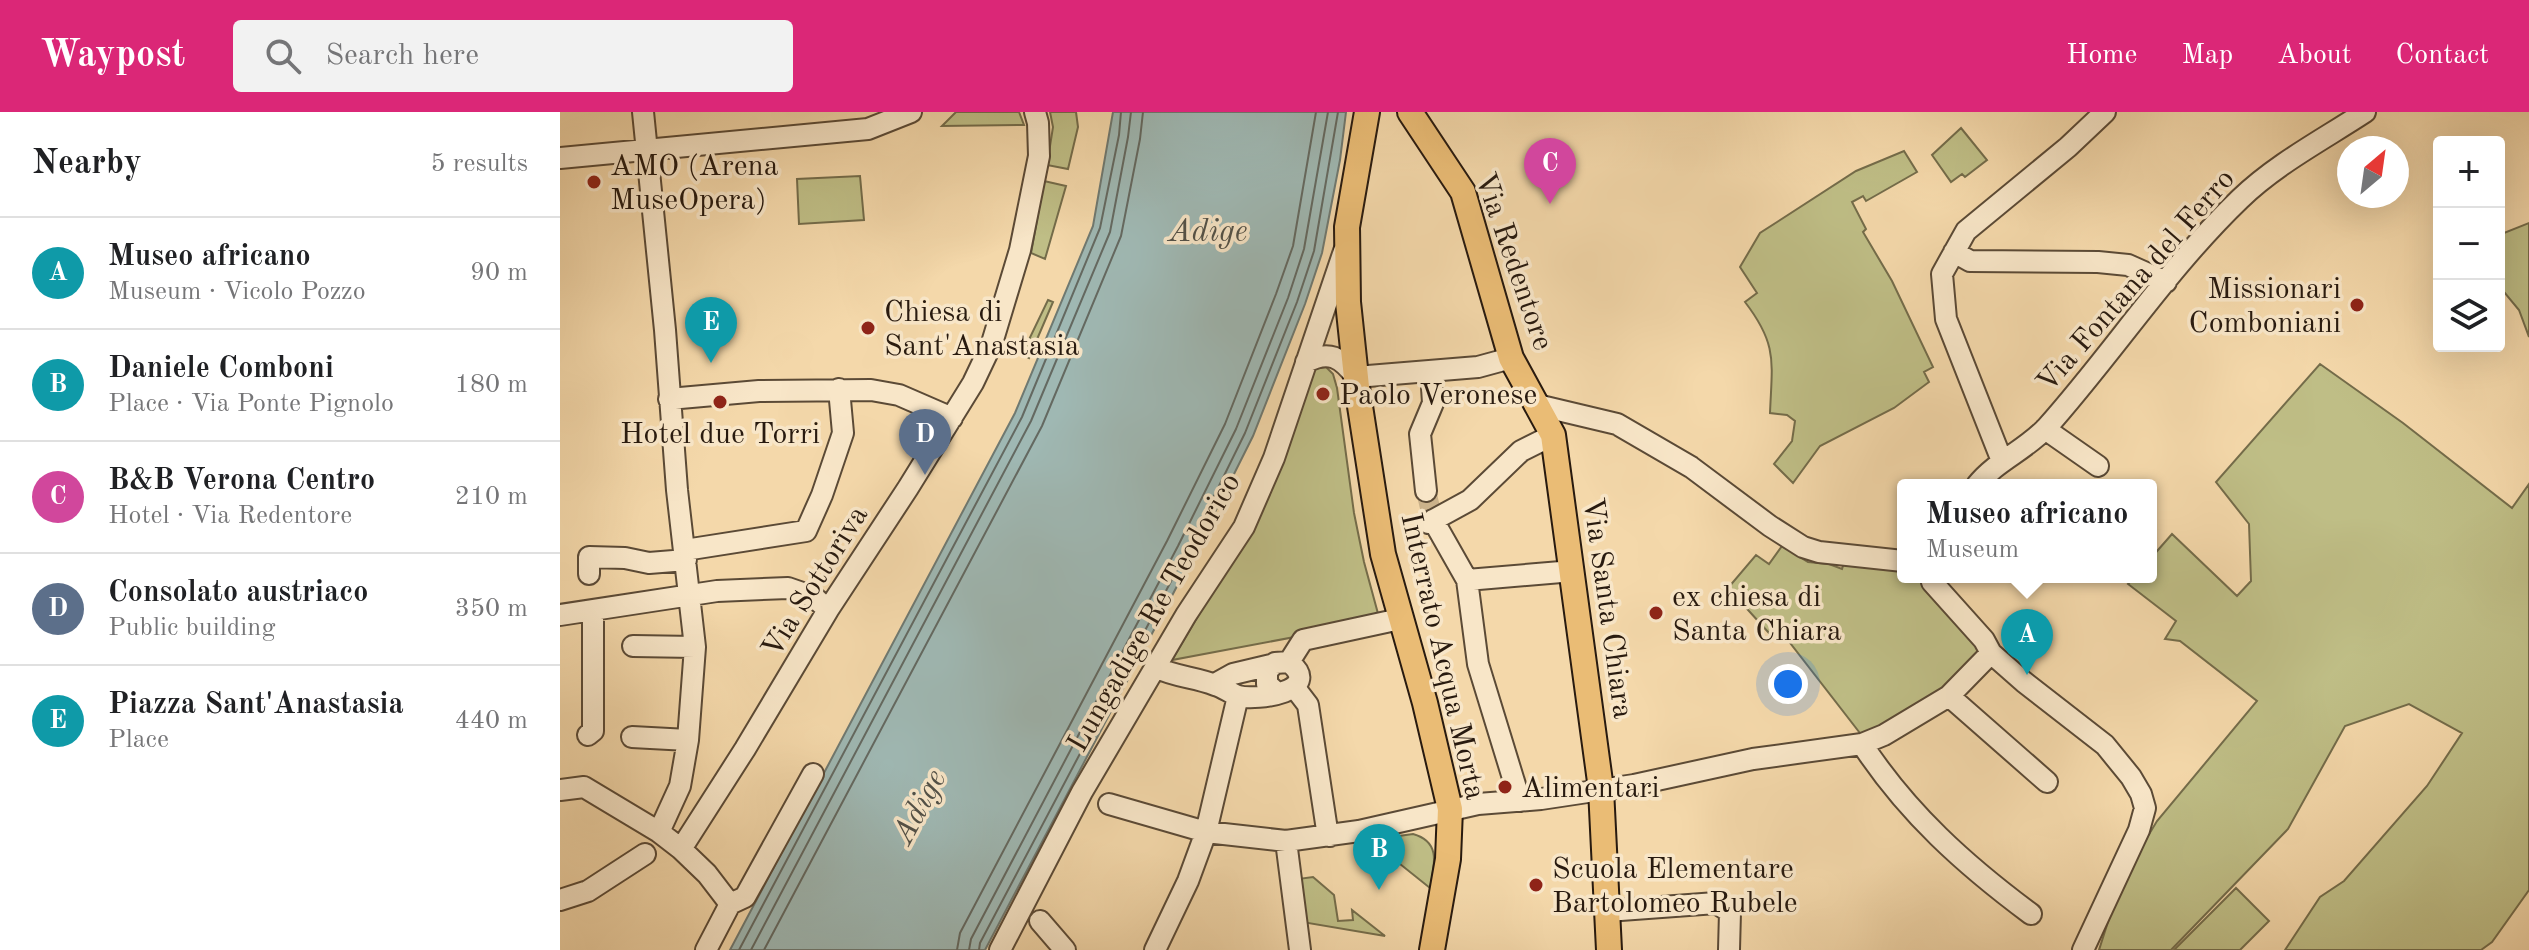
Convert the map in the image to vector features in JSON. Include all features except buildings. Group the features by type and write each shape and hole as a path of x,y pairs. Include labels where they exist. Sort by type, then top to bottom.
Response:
{"main road":[{"name":"Interrato Acqua Morta","path":"1367,112 1345,247 1348,302 1383,554 1425,703 1450,809 1448,859 1432,950"},
{"name":"Via Redentore","path":"1410,112 1463,192 1511,358 1553,435"},
{"name":"Via Santa Chiara","path":"1553,435 1601,789 1609,950"}],"street":[{"path":"643,112 677,490 695,647 688,740 680,786 659,832"},
{"path":"560,158 648,152 911,112"},
{"name":"Via Sottoriva","path":"681,849 973,383 992,343 1020,250 1039,156 1035,112"},
{"path":"2002,461 1946,319 1942,274 1966,231 2068,147 2105,112"},
{"name":"Via Fontana del Ferro","path":"1983,479 2002,461 2040,434 2241,197 2365,112"},
{"name":"Lungadige Re Teodorico","path":"1000,950 1082,792 1155,667 1244,527 1274,458 1345,247"},
{"path":"1954,252 1970,261 2128,265 2166,282"},
{"path":"1306,362 1319,356 1336,358 1348,366 1356,377 1478,367 1511,358"},
{"path":"1426,491 1420,434 1433,403 1431,372"},
{"path":"589,574 589,557 625,558 649,563 806,531 843,433 839,389"},
{"path":"669,399 759,391 871,390 899,395 952,418"},
{"path":"1537,405 1617,424 1691,467 1803,547 1819,552 1897,560"},
{"path":"2040,434 2098,466"},
{"path":"1520,801 1478,664 1467,580 1431,522 1470,500 1521,451 1553,435"},
{"path":"1467,580 1573,571"},
{"path":"1933,583 1984,640 1991,653 2105,745 2141,794 2145,808 2139,830 2083,950"},
{"path":"560,615 717,591 788,588 814,597 828,610"},
{"path":"588,735 593,731 593,611"},
{"path":"1215,684 1233,674 1280,664 1303,640 1400,619"},
{"path":"633,646 695,647"},
{"path":"1109,804 1206,832 1286,841 1330,836 1478,804 1634,785 1777,755 1862,744 1884,735 1949,696 1991,653"},
{"path":"1155,667 1170,675 1215,684 1238,696 1263,698 1297,683 1297,671 1280,664"},
{"path":"1286,690 1308,705 1330,836"},
{"path":"1155,950 1188,881 1206,832 1238,696"},
{"path":"1949,696 2047,782"},
{"path":"632,737 688,740"},
{"path":"1862,744 1895,791 1960,859 2031,914"},
{"path":"706,950 730,904 745,897 813,774"},
{"path":"560,790 584,787 659,832 707,874 730,904"},
{"path":"1286,841 1300,950"},
{"path":"560,900 588,891 645,854"},
{"path":"1607,911 1716,903 1730,912 1729,950"},
{"path":"1040,921 1065,950"}],"shaded area":[{"path":"956,112 1019,112 1024,125 942,126"},
{"path":"1050,112 1076,112 1078,127 1068,169 1047,165 1053,127"},
{"path":"1961,128 1987,160 1965,177 1962,174 1951,182 1932,155"},
{"path":"1904,151 1917,172 1866,201 1863,196 1852,202 1866,229 1863,232 1892,281 1933,367 1924,372 1929,382 1894,408 1820,446 1793,483 1774,464 1792,441 1795,421 1787,415 1770,413 1771,354 1763,330 1745,302 1757,293 1740,267 1760,233 1856,171"},
{"path":"860,176 864,220 799,224 797,179"},
{"path":"1044,181 1066,186 1045,259 1031,253"},
{"path":"2529,223 2529,337 2519,310 2505,293 2505,233"},
{"path":"1048,300 1053,302 1029,358 1022,354"},
{"path":"2320,364 2403,423 2512,508 2529,484 2529,890 2492,942 2481,950 2285,950 2320,897 2344,881 2427,786 2462,733 2409,704 2345,726 2288,829 2171,950 2099,950 2121,881 2157,821 2257,701 2180,641 2165,639 2176,621 2128,584 2157,583 2157,551 2172,534 2237,596 2251,581 2249,524 2216,482"},
{"path":"1326,367 1333,374 1337,388 1354,513 1380,621 1172,660 1256,518 1314,369"},
{"path":"1782,546 1808,562 1842,569 1844,563 1897,569 1897,583 1924,583 1982,653 1940,694 1863,737 1777,626 1769,633 1728,588 1756,555 1769,564"},
{"path":"1413,834 1422,838 1432,849 1434,863 1430,888 1370,840"},
{"path":"1313,877 1334,895 1338,921 1353,920 1352,910 1385,936 1302,922 1298,879"},
{"path":"2236,888 2269,921 2240,950 2174,950"}],"water":[{"name":"Adige","path":"1113,112 1346,112 1322,253 1253,436 985,950 730,950 1015,413 1093,226"}],"tunnel":[{"path":"1426,491 1433,520"}],"place":[{"name":"AMO (Arena MuseOpera)","path":"594,182"},
{"name":"B&B Verona Centro","path":"1550,204"},
{"name":"Missionari Comboniani","path":"2357,305"},
{"name":"Chiesa di Sant'Anastasia","path":"868,328"},
{"name":"Piazza Sant'Anastasia","path":"711,363"},
{"name":"Paolo Veronese","path":"1323,394"},
{"name":"Hotel due Torri","path":"720,402"},
{"name":"Consolato austriaco","path":"925,475"},
{"name":"ex chiesa di Santa Chiara","path":"1656,613"},
{"name":"Museo africano","path":"2027,675"},
{"name":"Alimentari","path":"1505,787"},
{"name":"Scuola Elementare Bartolomeo Rubele","path":"1536,885"},
{"name":"Daniele Comboni","path":"1379,890"}]}
